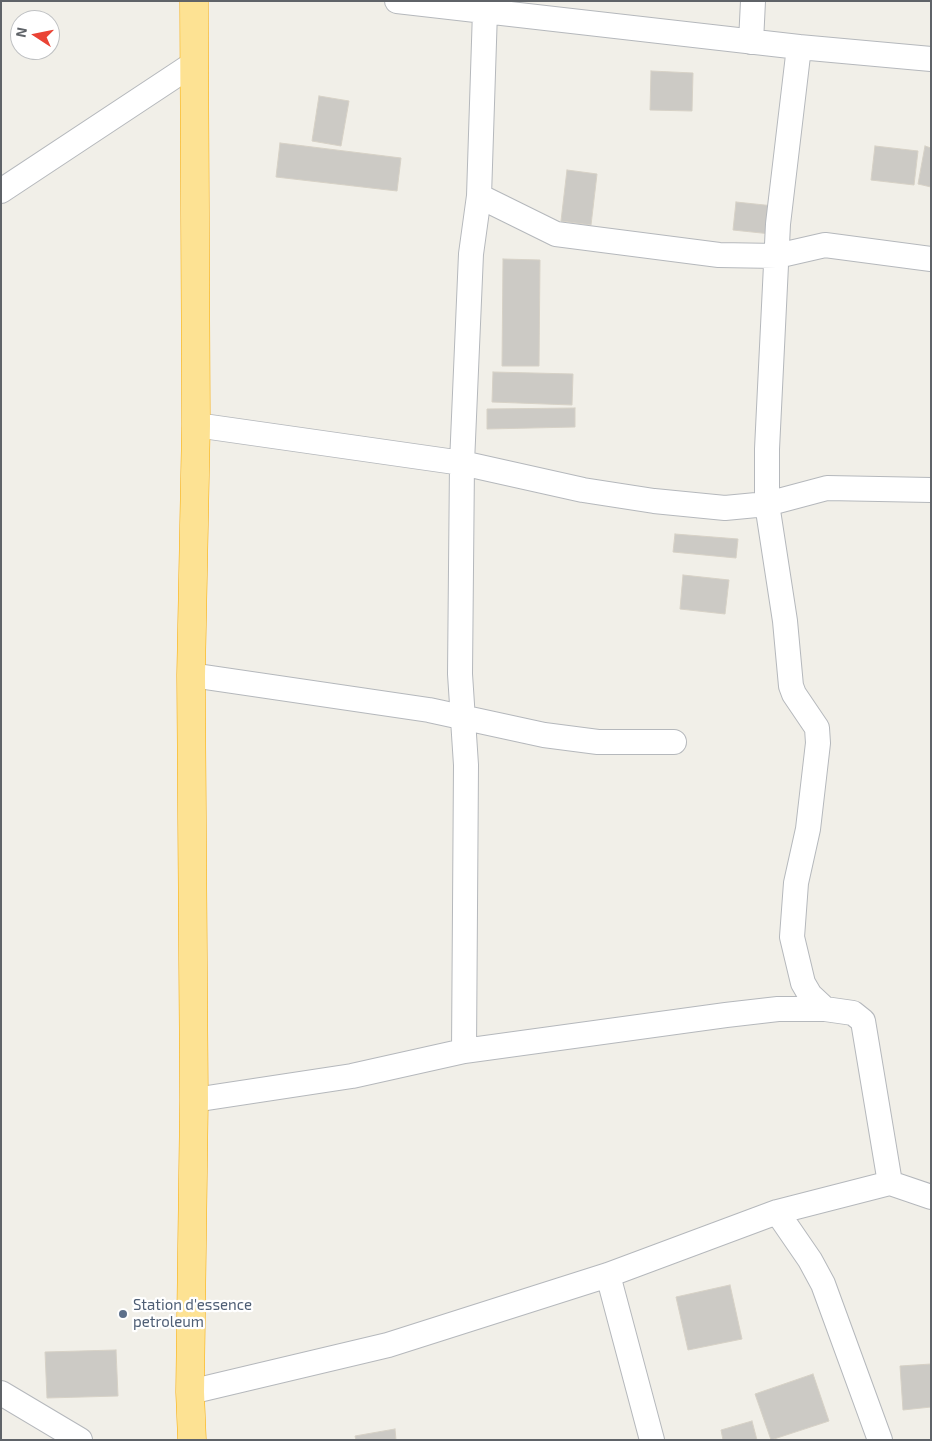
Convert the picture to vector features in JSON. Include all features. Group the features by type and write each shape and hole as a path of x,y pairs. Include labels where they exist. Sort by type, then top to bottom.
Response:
{"highway":[{"path":"192,1440 190,1392 194,1100 191,675 196,425 194,1"}],"street":[{"path":"397,1 751,42 931,59"},
{"path":"751,42 753,1"},
{"path":"464,1051 466,765 461,718 462,462 471,254 479,196 485,11"},
{"path":"799,47 778,224 767,449 767,504 785,621 791,686 794,694 817,728 818,743 808,828 796,883 792,938 802,983 810,995 825,1009"},
{"path":"4,186 193,64"},
{"path":"479,196 556,234 719,256 777,256 825,245 931,259"},
{"path":"196,425 462,462 583,490 654,501 725,508 767,504 827,488 931,490"},
{"path":"191,675 429,710 520,732 572,739 625,743 674,742"},
{"path":"194,1100 352,1076 464,1051 726,1015 778,1009 825,1009 853,1013 863,1021 890,1183"},
{"path":"190,1392 388,1345 608,1275 777,1212 890,1183 931,1196"},
{"path":"777,1212 810,1260 823,1284 880,1440"},
{"path":"608,1275 652,1440"},
{"path":"1,1393 80,1440"}],"building":[{"path":"651,71 693,73 692,111 650,110"},
{"path":"319,96 349,101 341,146 312,141"},
{"path":"280,143 401,158 397,191 276,177"},
{"path":"875,146 918,151 914,185 871,180"},
{"path":"925,146 931,148 931,187 918,184"},
{"path":"567,170 597,174 591,225 561,221"},
{"path":"736,202 774,206 771,234 733,230"},
{"path":"503,259 540,260 539,366 502,366"},
{"path":"493,372 573,374 572,405 492,402"},
{"path":"575,408 575,427 487,429 487,409"},
{"path":"675,534 738,539 736,558 673,552"},
{"path":"683,575 729,580 725,614 680,609"},
{"path":"730,1285 742,1339 688,1350 676,1297"},
{"path":"116,1350 118,1396 47,1398 45,1352"},
{"path":"931,1364 931,1407 903,1410 900,1366"},
{"path":"813,1374 829,1421 771,1440 755,1394"},
{"path":"752,1421 757,1440 723,1440 721,1430"},
{"path":"395,1429 396,1440 356,1440 355,1436"}],"place":[{"name":"Station d'essence petroleum","path":"123,1314"}]}
